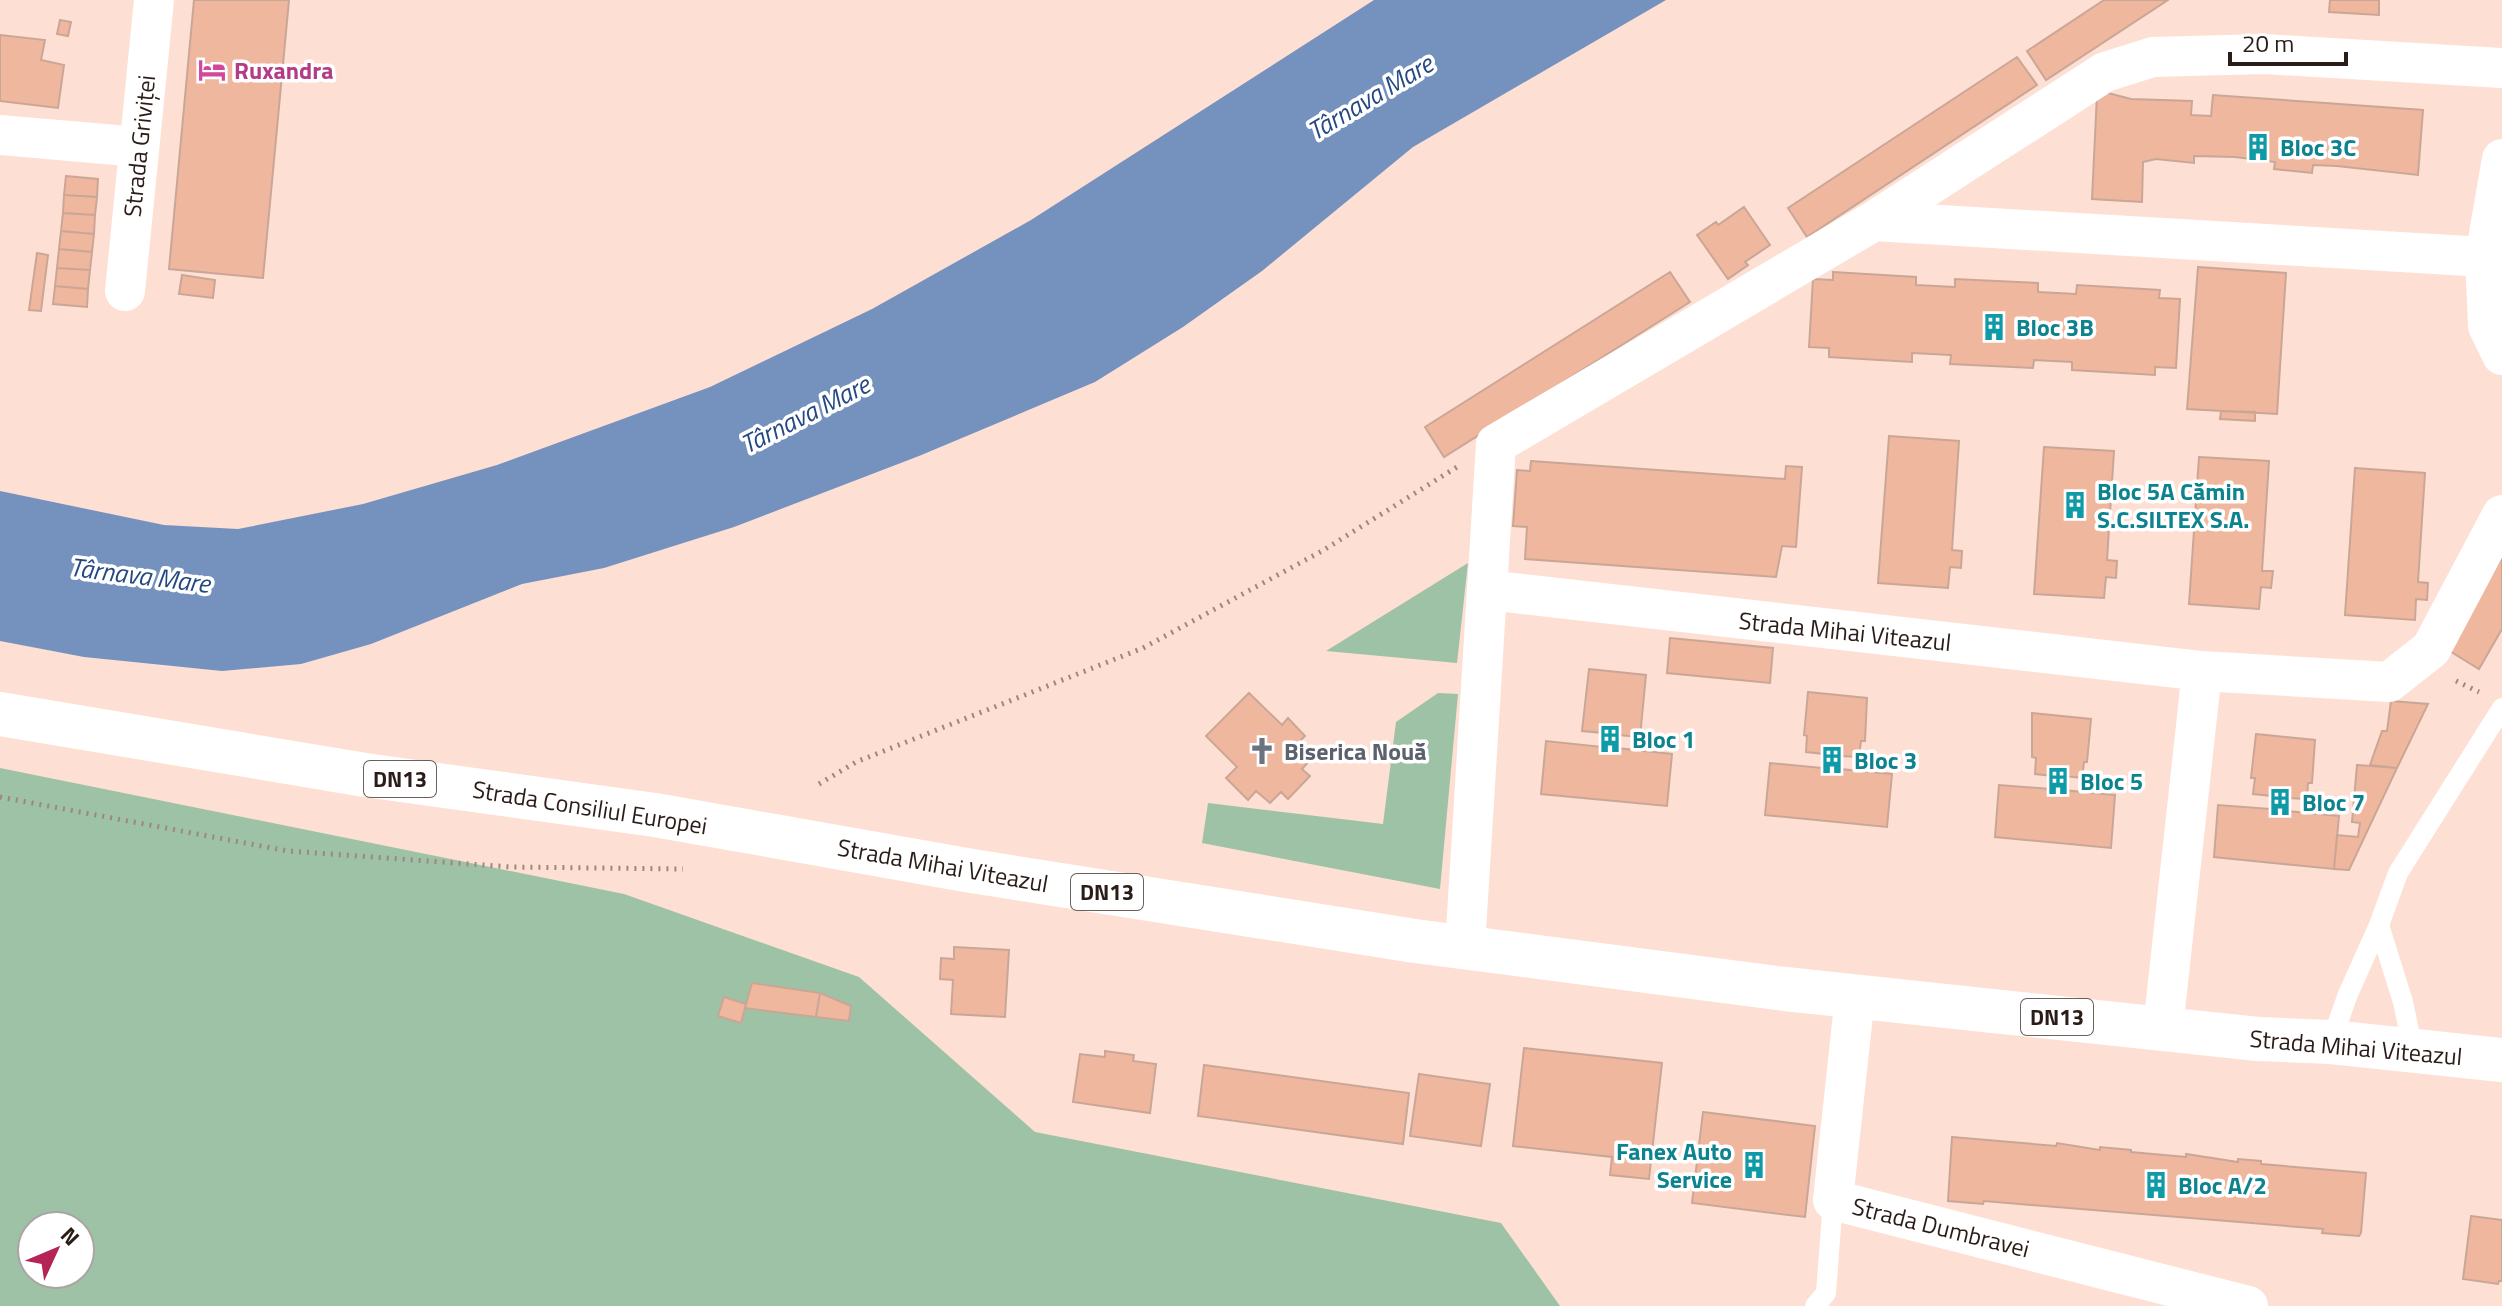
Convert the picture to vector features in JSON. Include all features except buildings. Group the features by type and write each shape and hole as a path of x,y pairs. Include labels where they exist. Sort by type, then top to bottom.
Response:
{"highway":[{"name":"Strada Consiliul Europei","path":"0,714 209,751 655,815 800,841"},
{"name":"Strada Mihai Viteazul","path":"800,841 966,870 1465,947 1855,996 2258,1039 2331,1042 2502,1060"}],"street":[{"name":"Strada Griviței","path":"125,291 154,0"},
{"path":"1465,947 1496,444 1874,221 2105,72 2153,57 2264,54 2502,68"},
{"path":"0,135 139,147"},
{"path":"2502,159 2485,257 2488,326 2502,355"},
{"path":"1874,221 2485,257"},
{"name":"Strada Mihai Viteazul","path":"1488,590 2202,671 2389,682 2431,649 2502,515"},
{"path":"2163,1028 2202,671"},
{"name":"Strada Dumbravei","path":"1855,996 1833,1200 2248,1306"}],"lane":[{"path":"2331,1042 2398,873 2496,702"},
{"path":"2379,925 2403,1002 2413,1050"},
{"path":"1827,1302 1833,1200"}],"path":[{"path":"819,784 856,762 1143,648 1322,551 1496,444"},
{"path":"2415,662 2496,702"},
{"path":"0,797 288,851 511,867 683,869"}],"green space":[{"path":"1468,563 1457,663 1326,651"},
{"path":"1438,693 1458,694 1440,889 1202,843 1208,803 1383,824 1396,722"},
{"path":"0,768 624,894 859,977 1035,1132 1501,1223 1560,1306 0,1306"}],"water":[{"name":"Târnava Mare","path":"1374,0 1666,0 1413,147 1262,271 1183,327 1095,382 919,456 734,527 604,568 522,584 371,644 301,664 222,671 84,657 0,641 0,491 164,525 238,529 363,504 497,465 710,387 872,309 1031,220"}],"place":[{"name":"Ruxandra","path":"212,70"},
{"name":"Bloc 3C","path":"2258,147"},
{"name":"Bloc 3B","path":"1994,327"},
{"name":"Bloc 5A Cămin S.C.SILTEX S.A.","path":"2075,505"},
{"name":"Bloc 1","path":"1610,739"},
{"name":"Biserica Nouă","path":"1262,751"},
{"name":"Bloc 3","path":"1832,760"},
{"name":"Bloc 5","path":"2058,781"},
{"name":"Bloc 7","path":"2280,802"},
{"name":"Fanex Auto Service","path":"1754,1165"},
{"name":"Bloc A/2","path":"2156,1185"}]}
